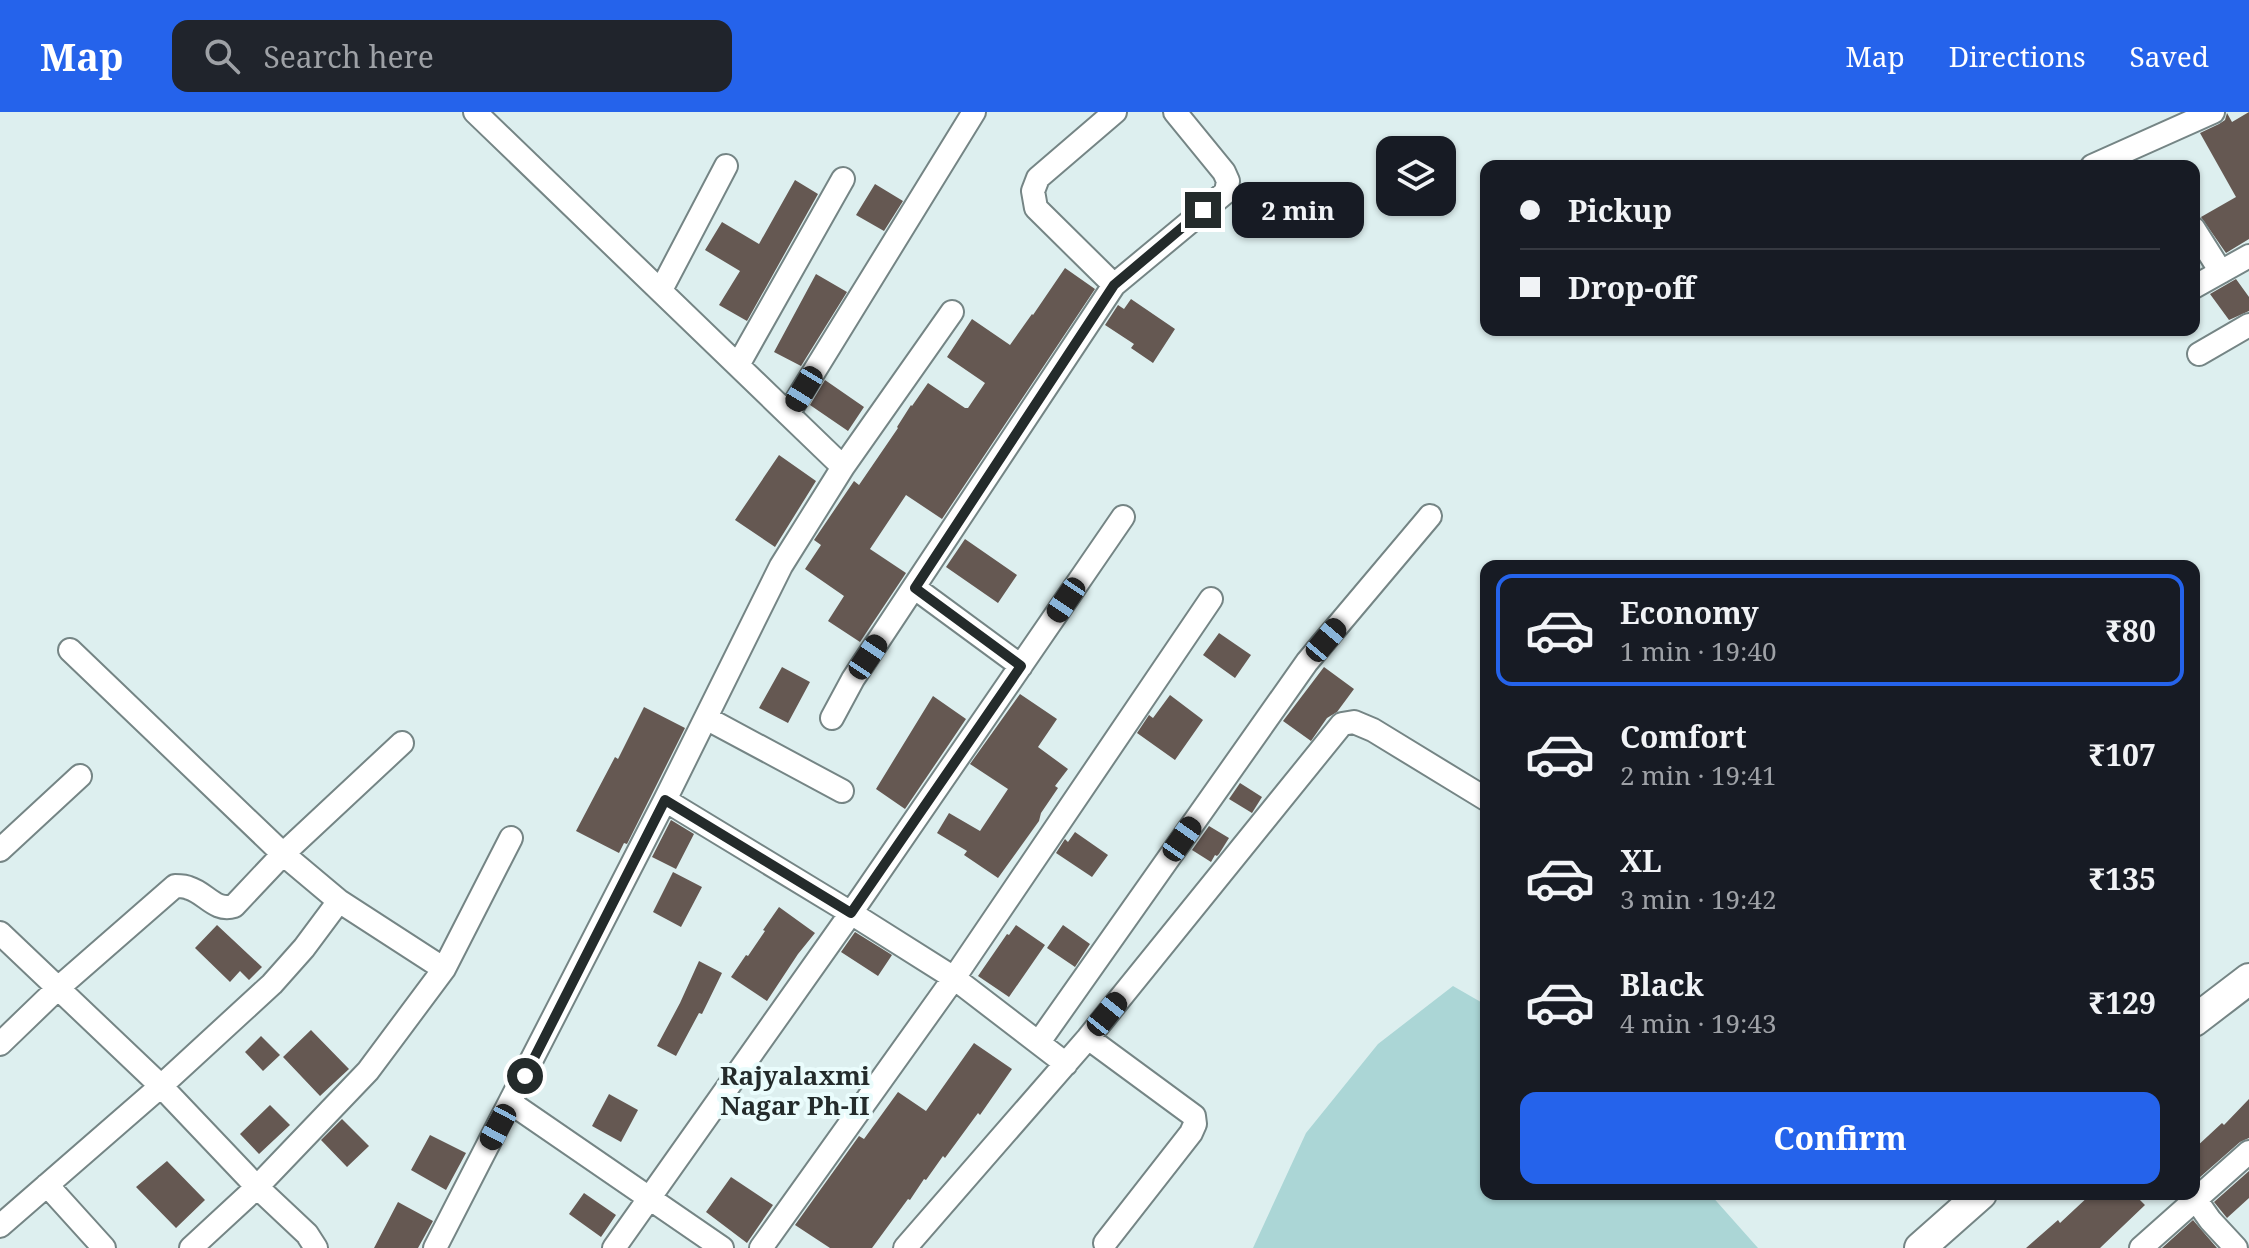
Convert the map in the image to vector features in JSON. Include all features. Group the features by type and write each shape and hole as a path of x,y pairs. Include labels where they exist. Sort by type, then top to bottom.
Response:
{"main road":[{"path":"2200,1016 2249,979"},
{"path":"1920,1248 1974,1200"}],"street":[{"path":"475,112 843,467"},
{"path":"788,414 974,112"},
{"path":"1114,285 1036,208 1033,191 1038,178 1115,112"},
{"path":"832,718 853,679 1114,285 1226,192 1228,181 1224,172 1175,112"},
{"path":"2105,160 2213,112"},
{"path":"2133,147 2143,160"},
{"path":"661,290 726,166"},
{"path":"738,365 843,179"},
{"path":"2200,239 2221,272"},
{"path":"2200,284 2249,256"},
{"path":"435,1248 665,800 781,566 843,467 952,312"},
{"path":"2199,354 2249,325"},
{"path":"1039,1042 1307,662 1430,516"},
{"path":"614,1248 851,913 1123,517"},
{"path":"915,588 1021,666"},
{"path":"761,1248 954,978 1211,599"},
{"path":"70,650 283,854 339,901 444,969"},
{"path":"706,718 842,791"},
{"path":"905,1248 1088,1038 1342,724 1354,722 1373,730 1480,795"},
{"path":"0,1044 57,989 175,886 191,888 216,905 234,906 283,854 402,743"},
{"path":"0,850 80,776"},
{"path":"665,800 954,978 1066,1064"},
{"path":"191,1248 257,1187 368,1071 444,969 511,838"},
{"path":"0,1226 161,1086 272,984 339,901"},
{"path":"0,933 161,1086 257,1187 307,1234 316,1248"},
{"path":"1088,1038 1194,1116 1195,1124 1105,1243"},
{"path":"511,1103 722,1248"},
{"path":"2200,1196 2249,1152"},
{"path":"47,1185 104,1248"},
{"path":"2141,1248 2196,1200 2236,1248"}],"shaded area":[{"path":"1453,986 1480,1002 1480,1200 1715,1200 1758,1248 1253,1248 1306,1133 1378,1044"}],"building":[{"path":"2249,112 2249,239 2226,253 2201,217 2236,197 2200,133 2225,120 2227,113 2232,122"},
{"path":"795,180 818,194 747,321 719,305 740,271 705,250 722,222 759,244"},
{"path":"875,184 903,201 884,231 856,215"},
{"path":"1065,268 1095,289 942,519 906,495 870,549 906,573 860,642 828,621 844,596 805,569 821,545 814,540 854,481 859,485 928,383 968,408 985,383 947,357 972,319 1010,345"},
{"path":"816,274 847,292 801,366 774,352"},
{"path":"2236,279 2249,297 2249,311 2229,320 2210,294"},
{"path":"1131,299 1175,329 1153,363 1131,348 1134,344 1105,325 1118,305 1124,309"},
{"path":"825,380 864,407 848,431 810,405"},
{"path":"779,455 816,481 775,547 735,520"},
{"path":"965,539 1017,575 998,603 946,567"},
{"path":"1219,633 1251,655 1235,678 1203,655"},
{"path":"782,667 810,682 788,723 759,708"},
{"path":"1324,667 1354,689 1311,741 1283,721"},
{"path":"1020,694 1057,719 1038,747 1068,769 1055,786 1058,788 1039,821 998,878 964,855 967,851 937,833 949,813 980,831 1008,789 970,764"},
{"path":"1170,695 1203,720 1175,760 1137,733 1149,715 1153,718"},
{"path":"933,696 966,719 905,809 876,789"},
{"path":"644,707 685,728 627,844 624,843 619,853 576,831"},
{"path":"1240,783 1262,797 1252,813 1229,799"},
{"path":"671,820 694,834 676,869 652,857"},
{"path":"1209,826 1229,838 1211,862 1192,850"},
{"path":"1075,832 1108,855 1092,877 1056,853 1065,839 1068,842"},
{"path":"673,872 702,887 681,927 653,912"},
{"path":"779,907 815,933 767,1001 731,977"},
{"path":"217,925 262,967 249,980 240,971 230,982 195,948"},
{"path":"1016,925 1045,945 1009,997 978,976"},
{"path":"1063,925 1090,944 1075,967 1047,948"},
{"path":"855,932 892,955 878,976 841,952"},
{"path":"699,961 722,973 676,1056 657,1046"},
{"path":"311,1030 349,1069 320,1096 283,1057"},
{"path":"261,1036 280,1055 263,1071 245,1052"},
{"path":"974,1043 1012,1069 980,1115 978,1113 945,1158 943,1156 924,1179 872,1248 830,1248 795,1225 859,1136 864,1139 898,1092 926,1111"},
{"path":"609,1094 638,1110 621,1142 592,1126"},
{"path":"2249,1099 2249,1138 2240,1142 2200,1177 2200,1143 2222,1123 2224,1125"},
{"path":"270,1105 290,1125 259,1154 240,1134"},
{"path":"342,1119 369,1146 347,1167 321,1140"},
{"path":"430,1135 466,1153 446,1190 411,1170"},
{"path":"167,1161 205,1200 176,1228 136,1187"},
{"path":"2249,1171 2249,1198 2227,1218 2214,1202"},
{"path":"731,1177 773,1205 747,1243 706,1212"},
{"path":"584,1193 616,1215 601,1237 569,1214"},
{"path":"2085,1200 2140,1200 2145,1205 2100,1248 2026,1248 2058,1220 2060,1223"},
{"path":"398,1202 433,1221 418,1248 374,1248"},
{"path":"2193,1220 2217,1248 2162,1248"}],"district":[{"name":"Rajyalaxmi Nagar Ph-II","path":"795,1090"}],"route":[{"path":"525,1076 665,800 851,913 1021,666 915,588 1114,285 1203,210"}]}
